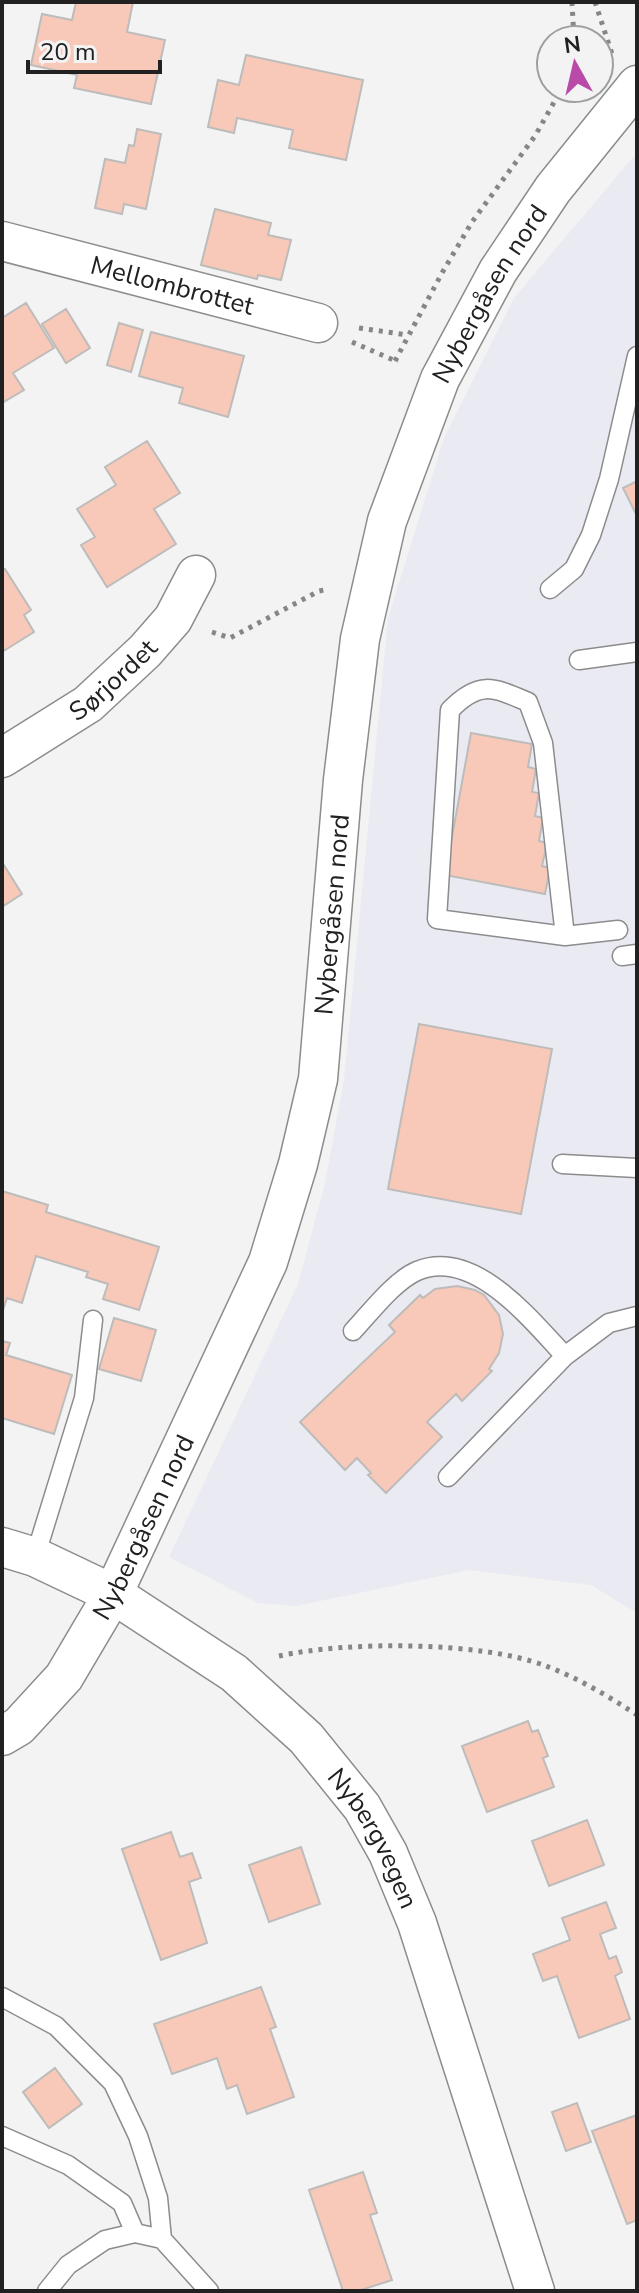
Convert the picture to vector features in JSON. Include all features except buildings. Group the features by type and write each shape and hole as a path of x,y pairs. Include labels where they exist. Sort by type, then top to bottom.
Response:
{"street":[{"name":"Nybergåsen nord","path":"2,1736 19,1726 64,1677 113,1594 268,1262 298,1164 318,1079 343,780 360,639 387,521 440,379 498,271 553,189 637,85"},
{"name":"Mellombrottet","path":"10,250 318,323"},
{"name":"Sørjordet","path":"2,758 88,704 145,651 173,619 196,575"},
{"name":"Nybergvegen","path":"18,1552 113,1594 234,1673 306,1738 362,1807 388,1853 417,1923 535,2291"}],"lane":[{"path":"550,589 574,569 591,535 609,479 637,356"},
{"path":"579,660 637,652"},
{"path":"565,936 543,743 528,702 494,687 465,694 450,710 437,919 565,936 618,930"},
{"path":"562,1164 637,1168"},
{"path":"353,1331 391,1290 417,1271 438,1268 466,1270 505,1294 565,1356"},
{"path":"448,1477 565,1356 609,1323 637,1316"},
{"path":"18,1552 84,1398 93,1320"},
{"path":"2,1997 56,2026 113,2083 138,2136 158,2198 162,2239"},
{"path":"2,2136 68,2165 122,2203 135,2233"},
{"path":"47,2291 68,2265 105,2240 135,2233 162,2239 209,2291"}],"path":[{"path":"572,2 573,24"},
{"path":"318,323 366,350 440,379"},
{"path":"318,323 409,335"},
{"path":"173,619 230,638 319,591 373,579"},
{"path":"234,1673 257,1661 294,1653 438,1648 495,1654 543,1665 637,1715"}],"shaded area":[{"path":"634,156 637,159 637,1613 591,1585 469,1570 296,1606 258,1603 169,1557 298,1284 325,1183 344,1080 388,618 444,438 514,298"}]}
